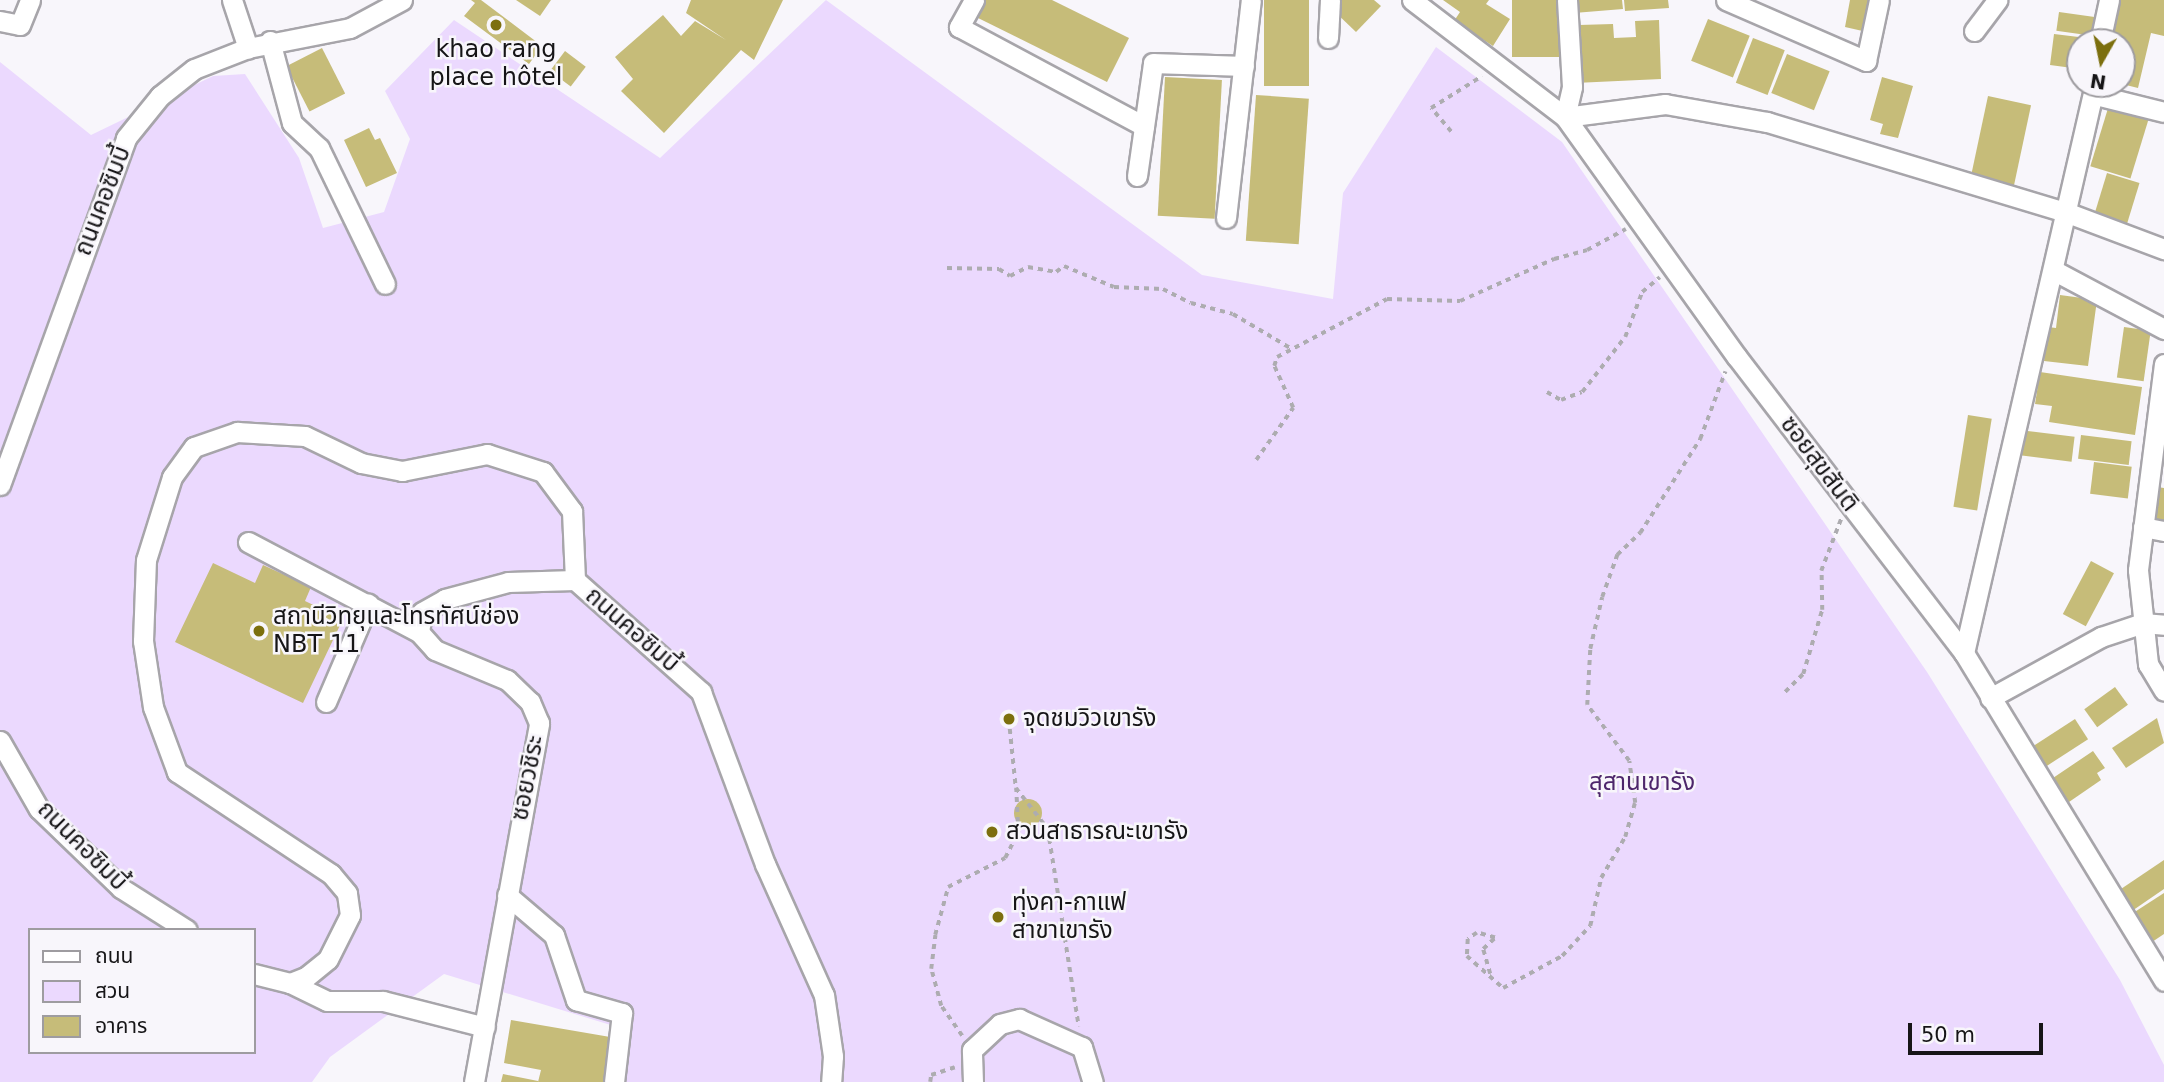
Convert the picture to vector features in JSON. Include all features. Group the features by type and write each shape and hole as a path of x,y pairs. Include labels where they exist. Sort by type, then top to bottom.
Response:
{"street":[{"path":"0,21 20,25 30,0"},
{"path":"232,0 248,48"},
{"name":"ถนนคอซิมบี้","path":"0,485 127,138 160,96 194,69 270,41 350,28 402,0"},
{"path":"974,0 959,27 1144,126"},
{"path":"1226,218 1251,0"},
{"path":"1328,38 1330,0"},
{"name":"ซอยสุขสันติ","path":"1412,0 1565,117 1737,357 1964,653 2164,981"},
{"path":"1567,0 1572,87 1565,117 1665,104 1766,122 2068,213 2164,249"},
{"path":"1726,0 1866,61 1879,0"},
{"path":"1974,31 1997,0"},
{"path":"2104,28 2109,0"},
{"path":"270,41 292,123 318,148 384,284"},
{"path":"1137,176 1153,63 1244,66"},
{"path":"1964,653 2094,98"},
{"path":"2123,98 2164,112"},
{"path":"2053,270 2164,329"},
{"path":"2164,364 2138,570 2148,664 2164,691"},
{"name":"ถนนคอซิมบี้","path":"290,983 328,959 350,915 347,892 331,874 177,772 153,707 143,640 146,560 172,477 194,446 237,432 305,436 361,463 402,471 487,454 543,472 572,511 575,580 701,692 765,864 824,995 831,1082"},
{"path":"2143,527 2164,531"},
{"name":"ซอยวชิระ","path":"248,542 419,632 435,650 507,680 530,702 539,723 474,1082"},
{"path":"419,632 422,612 445,599 508,582 575,580"},
{"path":"326,702 368,604"},
{"path":"1990,698 2064,655 2143,623 2164,625"},
{"name":"ถนนคอซิมบี้","path":"0,741 39,809 121,888 184,928"},
{"path":"507,895 554,935 576,999 622,1013 614,1082"},
{"path":"256,974 290,983 327,1001 383,1001 485,1027"},
{"path":"973,1082 969,1057 1000,1024 1019,1019 1082,1046 1093,1082"}],"path":[{"path":"1451,132 1431,108 1498,66"},
{"path":"1256,460 1293,408 1274,366 1277,357 1387,299 1460,301 1554,258 1587,250 1639,220"},
{"path":"947,268 999,269 1010,276 1028,267 1056,272 1064,266 1114,287 1163,289 1191,303 1233,314 1292,349"},
{"path":"1547,392 1561,400 1582,392 1625,337 1642,292 1673,268"},
{"path":"1490,974 1483,948 1495,938 1477,933 1468,939 1467,956 1503,988 1580,943 1590,926 1601,878 1625,837 1635,803 1629,761 1587,705 1590,649 1617,555 1640,533 1700,439 1726,370 1737,357"},
{"path":"1785,692 1802,674 1822,610 1821,571 1833,528 1852,507"},
{"path":"930,1082 931,1074 969,1057 941,1006 931,969 935,935 948,887 1005,858 1018,832 1009,719"},
{"path":"1016,788 1048,829 1082,1046"}],"green space":[{"name":"สุสานเขารัง","path":"826,0 1202,275 1333,299 1343,193 1436,47 1562,142 1927,672 2120,980 2164,1065 2164,1082 620,1082 627,1030 444,974 330,1057 312,1082 0,1082 0,62 91,135 213,76 245,74 299,158 323,228 384,212 410,139 385,91 454,20 660,158"}],"building":[{"path":"471,0 481,0 542,46 529,64 464,16 475,3"},
{"path":"516,0 551,0 540,16"},
{"path":"691,0 783,0 754,60 741,50 664,133 621,91 633,79 615,57 663,15 681,36 695,21 726,40 686,13"},
{"path":"979,0 1052,0 1129,38 1107,82 972,15"},
{"path":"1264,0 1309,0 1309,86 1264,86"},
{"path":"1341,0 1374,0 1381,6 1356,32 1332,9"},
{"path":"1443,0 1489,0 1486,4 1510,19 1493,46 1454,21 1460,12"},
{"path":"1512,0 1560,0 1560,57 1512,57"},
{"path":"1573,0 1622,0 1623,9 1574,13"},
{"path":"1624,0 1668,0 1669,8 1625,11"},
{"path":"1850,0 1873,0 1867,32 1845,27"},
{"path":"2121,0 2164,0 2164,36 2151,33 2138,88 2136,28 2114,28"},
{"path":"2059,12 2095,17 2093,28 2066,28 2066,32 2056,31"},
{"path":"1708,19 1750,36 1733,78 1691,61"},
{"path":"1659,20 1661,79 1575,83 1579,25 1613,24 1614,38 1636,37 1635,21"},
{"path":"2054,34 2066,35 2066,67 2050,65"},
{"path":"1753,38 1785,50 1768,95 1736,83"},
{"path":"322,48 345,93 310,112 286,66"},
{"path":"565,51 586,67 571,87 550,71"},
{"path":"1787,54 1830,71 1814,110 1771,93"},
{"path":"1165,77 1222,80 1215,219 1158,216"},
{"path":"1882,77 1913,86 1898,138 1880,134 1883,124 1870,120"},
{"path":"1256,95 1309,99 1299,244 1246,241"},
{"path":"1988,96 2031,105 2013,188 1970,179"},
{"path":"2109,105 2149,117 2130,178 2090,166"},
{"path":"369,128 375,140 380,138 397,173 366,187 344,140"},
{"path":"2107,173 2140,183 2125,229 2093,219"},
{"path":"2060,295 2097,300 2088,366 2044,361 2048,327 2056,328"},
{"path":"2124,327 2151,331 2144,381 2117,378"},
{"path":"2040,372 2142,387 2135,435 2049,422 2052,406 2035,404"},
{"path":"1968,415 1992,419 1977,511 1953,507"},
{"path":"2019,430 2075,437 2072,462 2016,455"},
{"path":"2081,435 2132,441 2129,465 2078,459"},
{"path":"2094,462 2132,467 2128,498 2090,494"},
{"path":"2157,487 2164,488 2164,524 2154,523"},
{"path":"2091,561 2114,573 2086,626 2063,614"},
{"name":"สถานีวิทยุและโทรทัศน์ช่อง NBT 11","path":"213,563 255,583 263,565 311,587 305,601 343,619 303,703 175,642"},
{"path":"2115,687 2128,705 2097,727 2084,709"},
{"path":"2157,718 2164,743 2126,768 2112,748"},
{"path":"2075,719 2088,739 2045,767 2032,747"},
{"path":"2093,751 2105,768 2097,773 2101,780 2069,802 2053,778"},
{"path":"1028,799 1038,803 1042,813 1038,823 1028,827 1018,823 1014,813 1018,803"},
{"path":"2164,860 2164,889 2129,913 2115,893"},
{"path":"2164,893 2164,934 2149,944 2130,915"},
{"path":"511,1020 616,1038 609,1082 538,1082 541,1070 504,1063"},
{"path":"503,1074 538,1081 538,1082 501,1082"}],"place":[{"name":"khao rang place hôtel","path":"496,25"},
{"name":"สถานีวิทยุและโทรทัศน์ช่อง NBT 11","path":"259,631"},
{"name":"จุดชมวิวเขารัง","path":"1009,719"},
{"name":"สวนสาธารณะเขารัง","path":"992,832"},
{"name":"ทุ่งคา-กาแฟ สาขาเขารัง","path":"998,917"}]}
